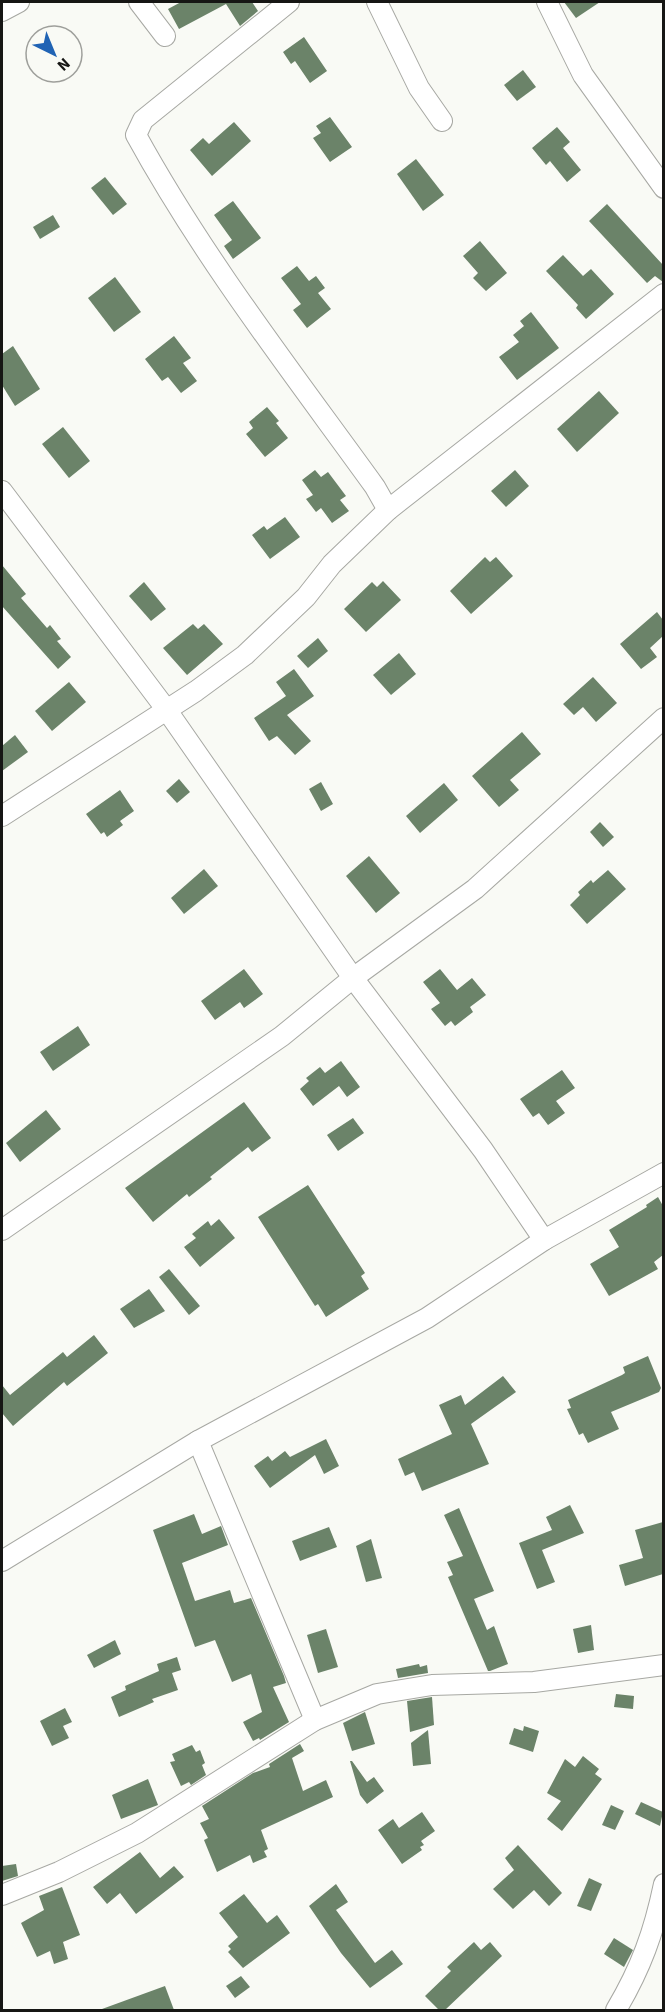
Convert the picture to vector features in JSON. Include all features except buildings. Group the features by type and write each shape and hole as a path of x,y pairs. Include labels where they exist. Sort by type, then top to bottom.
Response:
{"street":[{"path":"2,11 19,2"},
{"path":"139,2 165,36"},
{"path":"289,2 142,120 136,135 170,197 210,258 375,487 388,510"},
{"path":"377,2 419,88 442,121"},
{"path":"547,2 583,75 663,189"},
{"path":"2,816 245,656 306,597 332,564 388,510 663,294"},
{"path":"2,491 166,709 353,978 483,1150 544,1240"},
{"path":"2,1230 282,1036 353,978 475,889 663,718"},
{"path":"2,1561 198,1441 427,1318 544,1240 663,1173"},
{"path":"198,1441 315,1720"},
{"path":"2,1895 59,1872 137,1833 315,1720 377,1694 432,1685 534,1682 663,1665"},
{"path":"616,2010 637,1975 648,1947 663,1884"}]}
